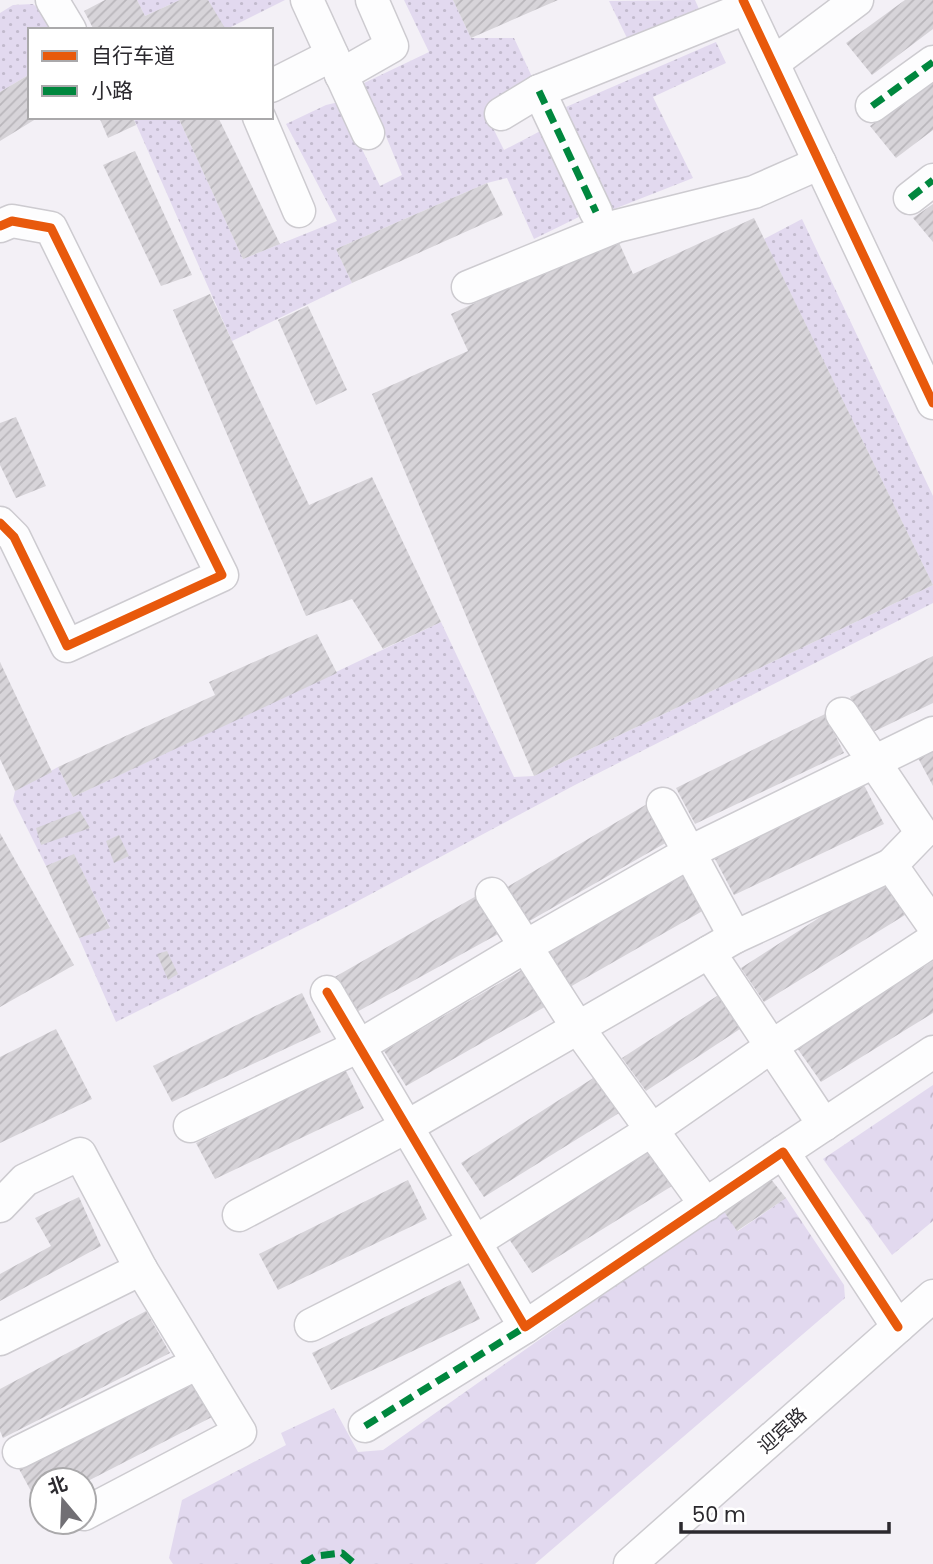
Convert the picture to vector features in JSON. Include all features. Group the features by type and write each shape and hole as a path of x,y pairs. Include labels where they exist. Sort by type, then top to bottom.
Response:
{"street":[{"path":"52,0 69,28"},
{"path":"273,85 392,46 372,0"},
{"path":"773,63 857,0"},
{"path":"318,4 336,65 368,133"},
{"path":"501,114 539,91 745,4 933,403"},
{"path":"872,106 933,62"},
{"path":"539,91 596,212"},
{"path":"260,119 299,211"},
{"path":"468,286 617,226 754,192 820,163"},
{"path":"0,226 12,220 51,228 222,575 67,646 14,537 0,523"},
{"path":"239,1215 407,1126 722,945 891,865 922,833 842,714"},
{"path":"190,1126 359,1046 690,852 933,733"},
{"path":"663,804 690,852 722,945 772,1046 824,1125"},
{"path":"891,865 933,925"},
{"path":"492,894 578,1028 706,1205"},
{"path":"311,1325 475,1242 652,1130 772,1046 933,940"},
{"path":"327,992 525,1327"},
{"path":"365,1426 525,1327 933,1052"},
{"path":"783,1152 898,1327"},
{"path":"0,1206 25,1180 79,1154 141,1269 240,1432 98,1507"},
{"path":"0,1339 141,1269"},
{"name":"迎宾路","path":"630,1564 933,1296"},
{"path":"19,1452 198,1363"}],"green space":[{"path":"137,0 180,0 145,16"},
{"path":"208,0 285,0 229,28 224,28"},
{"path":"404,0 453,0 471,38 514,38 533,79 484,110 504,150 548,127 587,213 534,239 507,178 487,183 336,249 352,283 232,341 134,119 179,119 243,259 337,221 286,124 326,105 339,102 380,186 402,175 364,83 429,52"},
{"path":"695,0 699,9 627,38 609,1"},
{"path":"33,4 44,14 50,28 28,28 28,75 0,92 0,13 13,5"},
{"path":"716,42 726,63 653,97 693,178 609,211 566,107"},
{"path":"802,219 933,496 933,585 764,239"},
{"path":"933,585 933,603 573,786 356,902 116,1022 79,938 110,927 74,855 46,866 13,800 15,791 58,767 73,797 441,622 514,777 534,776"},
{"path":"933,1085 933,1221 892,1255 823,1159"},
{"path":"786,1198 844,1285 845,1298 535,1564 173,1564 169,1558 182,1500 286,1445 281,1433 334,1408 358,1452 383,1450 723,1210 738,1231"}],"building":[{"path":"105,0 137,0 145,16 180,0 208,0 225,28 93,28 84,11"},
{"path":"453,0 558,0 471,38"},
{"path":"905,0 933,0 933,29 872,75 846,43"},
{"path":"28,75 28,119 36,119 0,141 0,92"},
{"path":"933,80 933,130 896,158 870,126"},
{"path":"100,119 134,119 136,125 108,138"},
{"path":"179,119 219,119 280,244 243,259"},
{"path":"135,151 192,275 161,286 103,165"},
{"path":"487,183 503,215 352,283 336,249"},
{"path":"933,204 933,242 913,218"},
{"path":"754,218 933,585 534,776 372,394 468,351 451,314 617,238 633,274"},
{"path":"210,294 309,505 372,477 441,622 383,649 352,599 306,616 173,310"},
{"path":"308,306 347,390 316,405 278,320"},
{"path":"16,417 46,486 16,498 0,465 0,423"},
{"path":"317,634 337,673 73,797 58,767 215,695 209,682"},
{"path":"933,656 933,703 869,734 850,697"},
{"path":"0,662 52,772 15,791 0,759"},
{"path":"825,714 844,753 695,824 676,788"},
{"path":"933,750 933,786 918,758"},
{"path":"864,785 884,824 734,895 715,859"},
{"path":"647,804 669,841 526,923 504,889"},
{"path":"80,811 90,828 41,845 36,828"},
{"path":"0,833 74,965 0,1007"},
{"path":"119,835 129,856 114,863 106,841"},
{"path":"74,854 110,928 79,938 46,866"},
{"path":"684,872 706,909 563,991 541,957"},
{"path":"881,878 905,915 764,1002 741,968"},
{"path":"478,895 500,933 355,1013 333,978"},
{"path":"167,951 178,974 168,980 157,954"},
{"path":"933,961 933,1013 821,1082 797,1048"},
{"path":"527,967 550,1004 406,1086 384,1051"},
{"path":"302,993 321,1032 172,1102 153,1066"},
{"path":"720,994 746,1025 646,1091 622,1058"},
{"path":"56,1029 92,1099 0,1143 0,1057"},
{"path":"345,1069 364,1108 215,1179 196,1143"},
{"path":"601,1073 624,1110 484,1197 461,1163"},
{"path":"649,1149 672,1186 532,1273 509,1239"},
{"path":"770,1178 786,1198 737,1231 723,1210"},
{"path":"408,1180 427,1219 278,1290 259,1254"},
{"path":"79,1197 101,1246 0,1301 0,1274 51,1246 35,1218"},
{"path":"460,1280 480,1319 331,1390 312,1353"},
{"path":"146,1311 170,1353 3,1438 0,1431 0,1389"},
{"path":"193,1380 214,1416 98,1476 98,1466 28,1466 28,1486 19,1469"}],"marked path":[{"path":"872,106 933,62"},
{"path":"539,91 596,212"},
{"path":"910,198 933,180"},
{"path":"365,1426 525,1327"},
{"path":"302,1564 316,1556 342,1553 355,1564"}],"cycle path":[{"path":"743,0 933,403"},
{"path":"0,226 12,221 51,228 222,575 67,646 14,537 0,523"},
{"path":"327,992 525,1327 783,1152 898,1327"}]}
